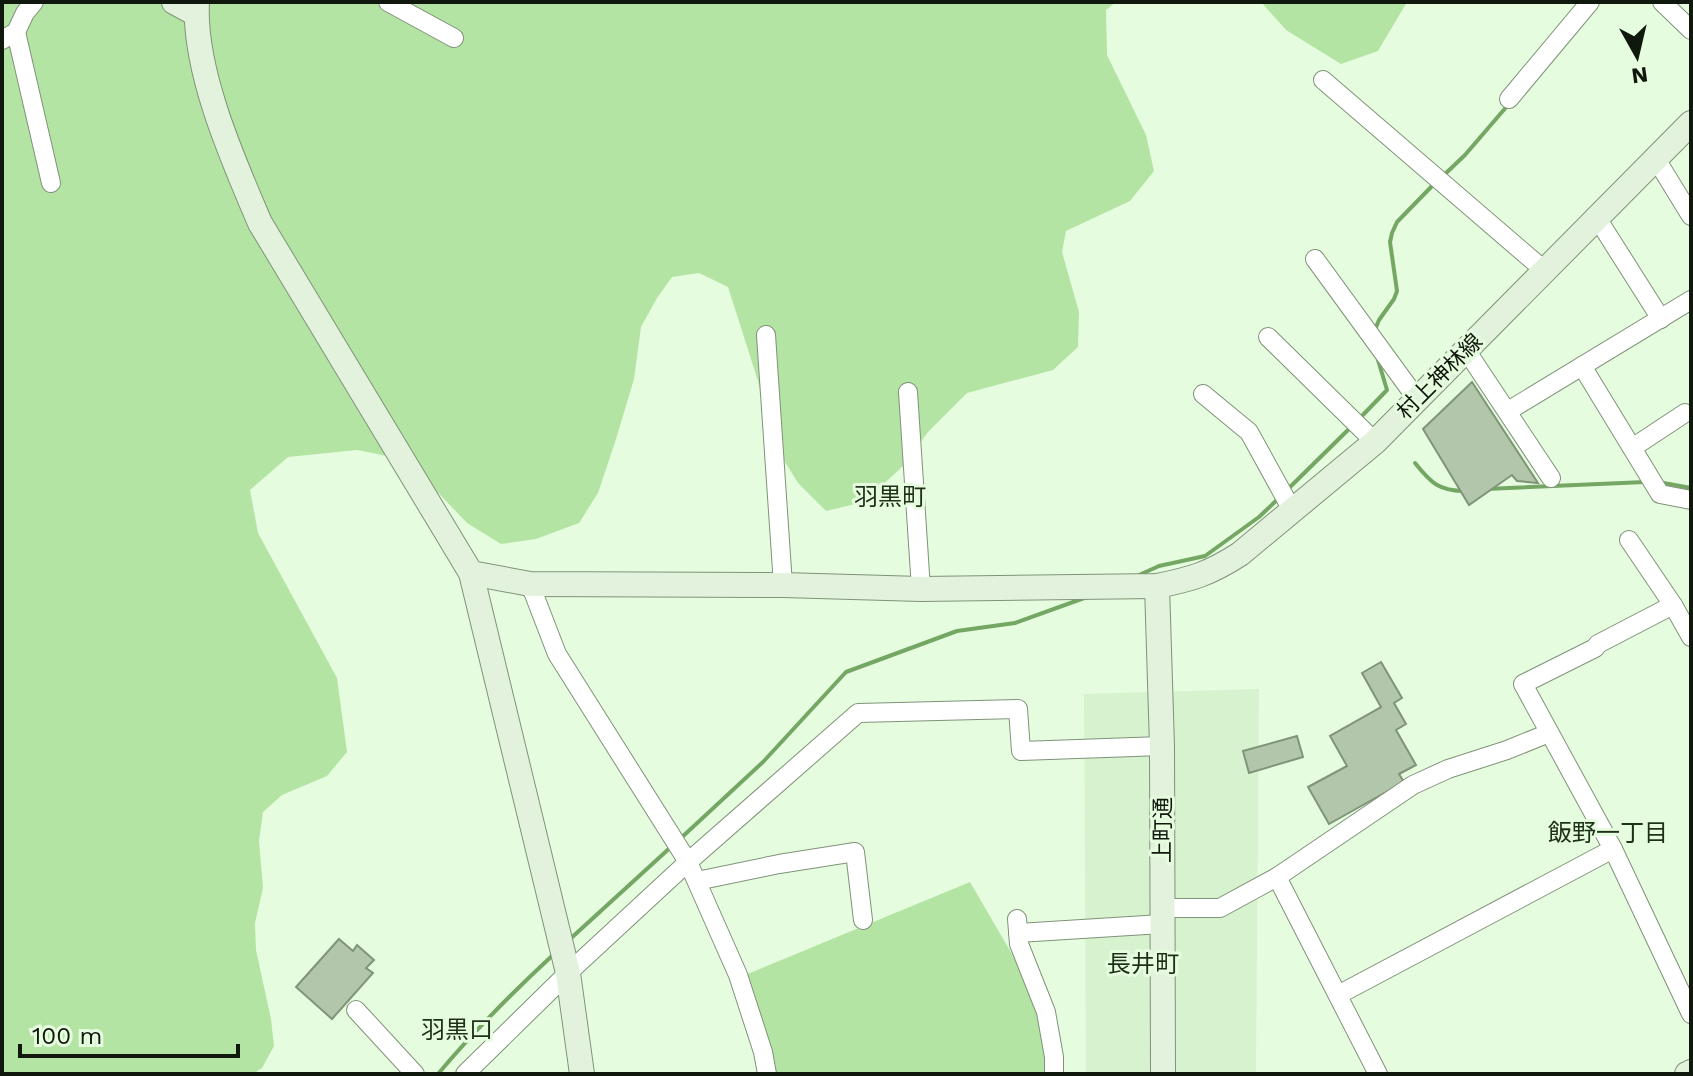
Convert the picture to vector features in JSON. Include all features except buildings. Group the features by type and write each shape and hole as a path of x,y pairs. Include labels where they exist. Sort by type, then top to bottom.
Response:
{"street":[{"path":"34,2 9,36 51,183"},
{"path":"174,2 196,8 203,72 240,177 260,223 471,573 568,973 582,1074"},
{"path":"388,2 454,38"},
{"path":"1509,99 1590,2"},
{"path":"1662,2 1691,30"},
{"path":"1323,80 1545,271"},
{"name":"村上神林線","path":"471,573 530,584 921,589 1157,586 1192,579 1240,554 1375,442 1691,123"},
{"path":"1656,159 1691,216"},
{"path":"1597,218 1661,319"},
{"path":"1315,259 1417,399"},
{"path":"1508,411 1691,300"},
{"path":"766,335 783,585"},
{"path":"1268,337 1375,442"},
{"path":"1466,350 1551,478"},
{"path":"1582,366 1660,494 1691,500"},
{"path":"908,392 921,589"},
{"path":"1203,394 1249,432 1292,510"},
{"path":"1632,448 1685,413"},
{"path":"1629,540 1691,637"},
{"path":"530,584 557,654 688,862 738,975 767,1074"},
{"name":"上町通","path":"1157,586 1162,746 1163,1074"},
{"path":"1673,605 1523,684 1613,849 1691,1014"},
{"path":"465,1074 688,862 858,713 1018,709 1021,751 1162,746"},
{"path":"1054,1074 1046,1012 1019,944 1017,926 1162,916 1220,908 1277,877 1413,785 1448,769 1549,733"},
{"path":"1338,995 1613,849"},
{"path":"697,881 855,852 863,920"},
{"path":"1277,877 1378,1074"},
{"path":"356,1010 415,1074"}],"shaded area":[{"path":"1259,689 1256,1074 1086,1074 1084,694"}],"green space":[{"path":"2,2 1116,2 1106,10 1107,55 1146,135 1154,171 1130,201 1066,231 1062,252 1079,312 1078,347 1053,370 967,393 928,432 903,466 864,502 826,511 798,483 769,436 758,381 728,287 699,273 672,277 641,327 634,379 616,439 598,493 579,523 536,539 501,544 467,523 407,460 357,450 288,457 250,490 258,533 337,678 347,752 327,776 282,795 263,812 259,841 263,888 255,923 256,950 274,1046 262,1068 253,1074 2,1074"},
{"path":"1261,2 1407,2 1378,51 1341,64 1286,30"},
{"path":"970,882 1030,985 1046,1049 1046,1074 769,1074 733,980"}],"waterway":[{"path":"1444,175 1508,105"},
{"path":"1374,332 1397,291 1390,242 1392,233 1397,222 1434,184"},
{"path":"1359,419 1387,390 1378,360"},
{"path":"1288,489 1350,428"},
{"path":"1415,463 1436,484 1465,491"},
{"path":"1486,489 1645,482"},
{"path":"1658,482 1691,488"},
{"path":"1139,575 1159,566 1205,556 1259,517 1279,498"},
{"path":"681,838 763,762 846,672 957,631 1015,623 1087,597"},
{"path":"569,940 672,846"},
{"path":"438,1074 494,1012 554,954"}],"district":[{"name":"羽黒町","path":"890,497"},
{"name":"飯野一丁目","path":"1608,833"},
{"name":"長井町","path":"1143,964"},
{"name":"羽黒口","path":"457,1030"}]}
